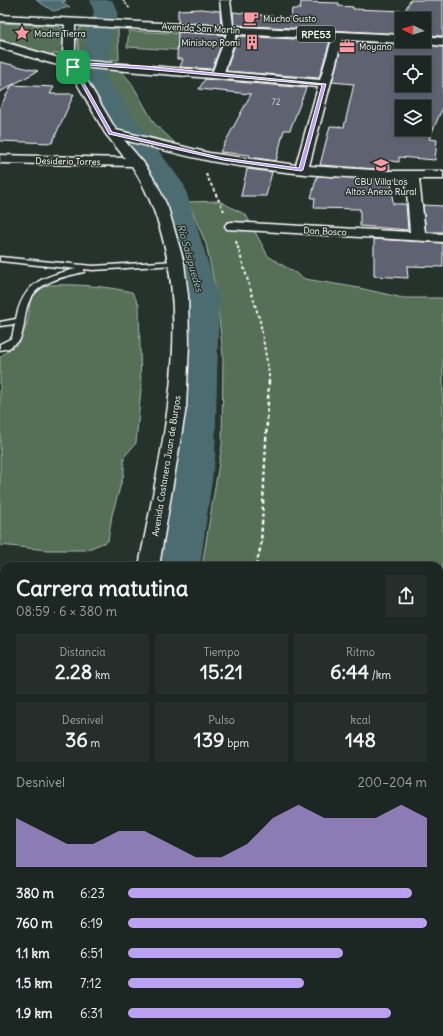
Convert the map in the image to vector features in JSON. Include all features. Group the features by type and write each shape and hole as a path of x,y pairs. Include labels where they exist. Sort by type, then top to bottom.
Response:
{"main road":[{"name":"Avenida San Martín","path":"0,18 395,39"},
{"path":"431,41 443,42"}],"street":[{"path":"217,75 232,34 229,29 225,0"},
{"path":"66,63 69,54 70,22"},
{"path":"301,170 338,36"},
{"path":"0,44 54,61 66,63 112,65 324,84"},
{"name":"Avenida Costanera Juan de Burgos","path":"66,63 73,67 150,184 161,208 176,263 180,296 181,344 177,406 150,562"},
{"path":"116,134 196,154 301,170 365,175 443,175"},
{"name":"Desiderio Torres","path":"0,159 136,162"},
{"path":"412,176 418,237"},
{"name":"Don Bosco","path":"232,226 443,238"}],"lane":[{"path":"0,259 93,268"},
{"path":"0,347 6,346 16,339 24,304 29,292 38,283 58,275 93,268 176,263"},
{"path":"0,324 20,321"}],"path":[{"path":"196,154 232,226 260,321 269,374 261,545 257,562"}],"green space":[{"path":"0,23 58,26 64,30 63,52 50,55 0,39"},
{"path":"81,27 118,29 119,60 79,57 77,32"},
{"path":"129,31 185,34 177,50 127,47"},
{"path":"84,69 120,70 131,82 154,123 175,143 119,130"},
{"path":"219,201 246,215 268,256 305,279 359,288 403,298 443,298 443,562 203,562 222,445 223,355 216,291 206,244 188,202"},
{"path":"48,285 91,286 132,292 139,305 141,389 136,443 124,457 124,473 112,515 108,541 86,550 47,550 0,545 0,357 9,350 23,334 29,315 30,301 32,297"}],"water":[{"path":"36,0 64,0 66,1 62,2 70,7 53,11"}],"building":[{"path":"410,0 443,0 443,36 431,35 431,12 395,12 395,34 234,25 233,12 288,18 291,17 292,9 300,9 301,2 339,3 338,6 353,7 353,9 405,11"},
{"path":"202,9 220,11 221,25 178,22 178,10"},
{"path":"178,32 225,35 212,69 180,67 183,59 177,59"},
{"path":"238,36 330,41 319,78 226,71"},
{"path":"343,41 395,44 395,48 431,48 431,45 443,47 443,107 431,134 431,100 395,100 395,136 430,136 429,139 437,140 435,160 399,157 399,162 389,161 390,170 320,165 330,126 344,127 354,84 332,82"},
{"path":"0,62 38,71 0,92"},
{"path":"205,79 306,88 290,130 284,130 276,161 249,157 250,155 220,152 251,94 199,89"},
{"path":"12,85 54,87 50,94 74,94 52,143 0,141 0,107"},
{"path":"247,169 272,172 266,196 241,196"},
{"path":"317,176 391,180 393,204 406,204 408,230 360,226 360,209 314,208 315,198 311,198"},
{"path":"423,205 443,206 443,232 426,232"},
{"path":"374,239 443,243 443,267 407,266 408,278 374,276"}],"waterway":[{"name":"Río Salsipuedes","path":"101,0 106,12 95,56 94,78 124,124 169,185 201,298 194,458 177,562"}],"place":[{"name":"Mucho Gusto","path":"251,18"},
{"name":"Madre Tierra","path":"22,33"},
{"name":"Minishop Romi","path":"252,42"},
{"name":"Moyano","path":"347,46"},
{"name":"CBU Villa Los Altos Anexo Rural","path":"381,165"}],"route":[{"path":"66,63 112,65 324,84 301,170 196,154 111,133 73,67 66,63"}]}
